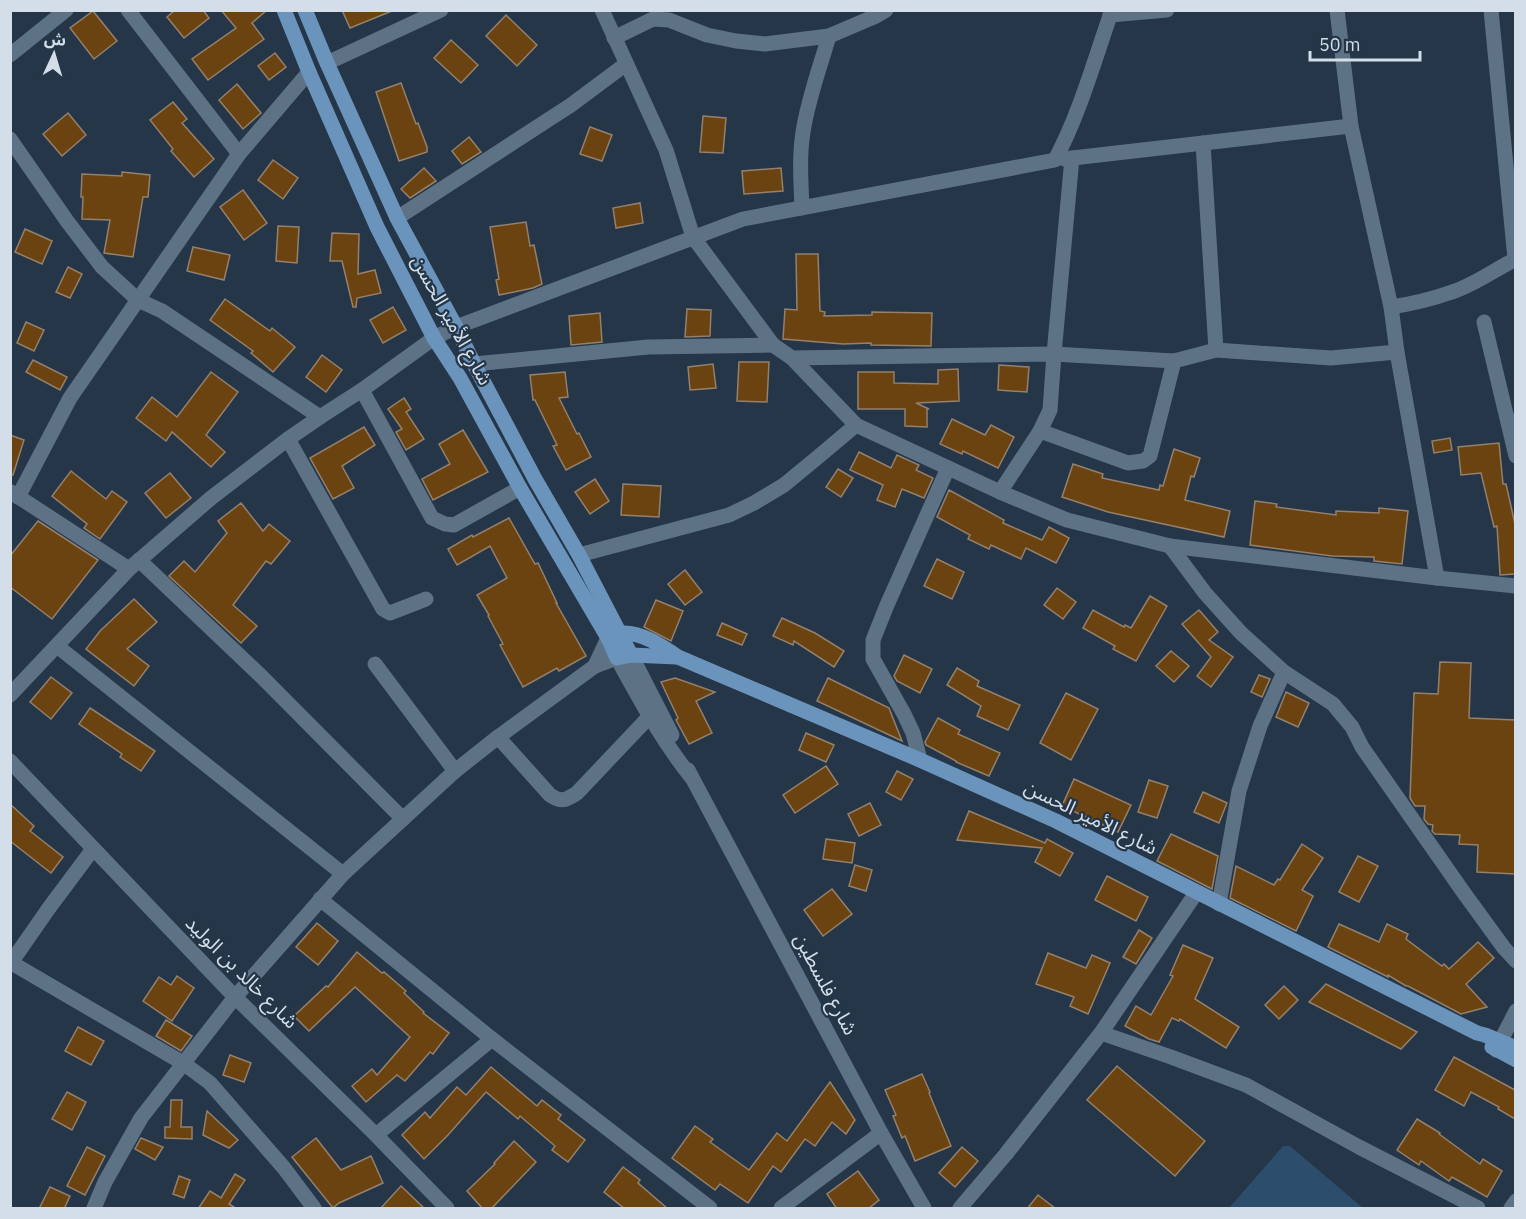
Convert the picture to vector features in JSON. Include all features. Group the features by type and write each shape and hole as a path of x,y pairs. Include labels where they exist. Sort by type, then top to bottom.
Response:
{"main road":[{"name":"شارع الأمير الحسن","path":"284,10 377,227 434,338 460,378 520,488 614,636"},
{"name":"شارع الأمير الحسن","path":"305,10 397,218 535,479 579,555 624,657 678,657"},
{"name":"شارع الأمير الحسن","path":"614,636 630,634 642,637 664,647 678,657 920,760 1056,821 1196,893 1485,1035 1515,1060"},
{"name":"شارع الأمير الحسن","path":"1498,1046 1515,1048"}],"street":[{"path":"10,55 66,10"},
{"path":"128,10 239,154"},
{"path":"327,63 441,10"},
{"path":"602,10 666,150 693,237 772,345 792,358 856,425 1000,492 1067,520 1170,546 1515,586"},
{"path":"614,38 653,19 669,20 707,35 765,44 830,36 886,10"},
{"path":"1055,160 1066,140 1083,96 1111,13 1167,10"},
{"path":"1337,10 1351,126 1391,307 1437,578"},
{"path":"1391,307 1452,292 1515,259 1491,10"},
{"path":"802,208 800,164 803,130 814,85 830,36"},
{"path":"397,218 570,105 626,64"},
{"path":"309,72 239,154 70,398 14,494 134,564 261,676 403,819"},
{"path":"10,695 134,564 211,498 288,439 362,390 434,338 456,327 743,219 1055,160 1351,126"},
{"path":"10,139 102,267 138,300 162,311 320,417"},
{"path":"1203,143 1216,350"},
{"path":"1000,492 1040,431 1050,410 1072,158"},
{"path":"1484,322 1515,456"},
{"path":"474,364 648,347 772,345"},
{"path":"792,358 1054,354 1174,361 1216,350 1330,358 1397,352"},
{"path":"1040,431 1128,463 1143,461 1150,456 1174,361"},
{"path":"362,390 432,518 454,525 520,488"},
{"path":"579,555 729,515 754,504 793,478 856,425"},
{"path":"288,439 383,609 390,613 426,599"},
{"path":"920,760 913,733 873,659 873,640 948,468"},
{"path":"1170,546 1205,593 1241,633 1284,672 1333,704 1352,727 1362,747 1457,884 1515,961"},
{"path":"595,666 614,636"},
{"path":"57,646 343,874"},
{"path":"94,1209 105,1182 141,1118 235,997 343,874 455,771 498,737 595,666 624,657"},
{"name":"شارع فلسطين","path":"624,657 649,717 692,778"},
{"name":"شارع فلسطين","path":"624,657 659,711 680,749 692,778 881,1133 924,1209"},
{"path":"375,664 455,771"},
{"path":"1219,904 1239,791 1260,726 1284,672"},
{"path":"498,737 550,795 557,800 566,800 577,793 649,717"},
{"name":"شارع خالد بن الوليد","path":"10,761 235,997 376,1135 447,1209"},
{"path":"93,849 11,963 183,1063 210,1083 284,1168 314,1209"},
{"path":"960,1209 1101,1033 1196,893"},
{"path":"320,899 492,1039 710,1209"},
{"path":"1498,1046 1515,1011"},
{"path":"1101,1033 1246,1085 1478,1209"},
{"path":"376,1135 492,1039"},
{"path":"781,1209 881,1133"},
{"path":"1511,1209 1515,1202"}],"shaded area":[{"path":"1283,1146 1290,1146 1363,1208 1229,1208"}],"building":[{"path":"175,10 203,10 209,18 184,38 167,17"},
{"path":"221,10 267,10 252,23 264,39 208,80 192,59 236,28"},
{"path":"342,10 392,10 392,11 350,28"},
{"path":"93,11 117,41 94,59 70,28"},
{"path":"506,15 537,45 517,66 486,36"},
{"path":"451,40 478,65 461,83 434,58"},
{"path":"275,53 286,67 269,80 258,66"},
{"path":"401,83 416,124 418,123 427,152 399,161 376,92"},
{"path":"237,84 261,113 243,129 219,100"},
{"path":"173,102 187,119 182,123 214,159 194,177 171,151 173,149 150,120"},
{"path":"68,113 86,135 62,156 43,134"},
{"path":"703,116 726,118 723,153 700,152"},
{"path":"590,127 612,135 602,161 580,154"},
{"path":"469,137 481,152 462,164 452,151"},
{"path":"273,160 298,178 283,199 258,180"},
{"path":"424,168 436,181 410,198 401,189"},
{"path":"781,168 783,191 744,194 742,171"},
{"path":"122,172 150,175 148,197 143,197 133,257 104,253 110,220 82,219 82,174 122,176"},
{"path":"243,190 267,223 244,240 220,207"},
{"path":"640,203 643,223 616,228 613,208"},
{"path":"526,222 530,246 534,245 542,284 499,295 496,280 499,279 490,227"},
{"path":"278,226 299,227 297,263 276,261"},
{"path":"25,229 52,241 42,264 15,252"},
{"path":"332,233 359,234 358,274 375,270 381,293 357,298 356,307 353,307 342,261 330,261"},
{"path":"193,247 230,255 224,280 187,271"},
{"path":"796,254 818,254 820,311 825,312 824,316 872,315 872,312 932,313 931,346 843,344 783,339 785,309 797,310"},
{"path":"68,267 82,274 70,298 56,292"},
{"path":"225,299 270,331 272,328 295,347 273,372 251,353 253,351 210,320"},
{"path":"393,307 406,330 383,343 370,320"},
{"path":"687,309 711,310 710,336 685,337"},
{"path":"600,313 602,342 571,345 569,316"},
{"path":"26,322 44,330 34,351 17,343"},
{"path":"322,355 342,370 326,392 306,377"},
{"path":"33,360 67,377 60,390 26,372"},
{"path":"739,362 769,362 767,402 737,401"},
{"path":"713,364 716,388 690,390 688,367"},
{"path":"999,365 1029,367 1027,392 998,390"},
{"path":"958,369 959,401 916,403 929,409 927,409 927,427 905,426 905,409 858,409 858,372 894,372 894,383 938,384 938,370"},
{"path":"211,372 238,392 206,435 225,452 211,467 172,432 166,441 136,418 152,397 177,417"},
{"path":"565,372 568,397 559,398 591,457 566,470 553,446 557,445 533,400 530,375"},
{"path":"404,398 411,409 406,412 424,439 406,450 396,432 402,429 388,409"},
{"path":"952,419 985,435 991,425 1014,437 998,468 963,451 962,454 940,444"},
{"path":"364,427 375,445 342,466 354,488 333,499 310,458"},
{"path":"463,430 488,472 433,500 422,479 450,464 439,444"},
{"path":"10,435 24,440 13,475 10,475"},
{"path":"1450,438 1452,450 1434,453 1432,441"},
{"path":"1499,443 1503,484 1506,484 1515,524 1515,574 1500,575 1497,526 1494,527 1481,473 1461,475 1458,447"},
{"path":"1174,449 1200,458 1194,477 1191,476 1185,500 1230,511 1224,537 1108,512 1062,497 1073,464 1103,474 1102,478 1159,490 1160,485 1163,486"},
{"path":"859,452 891,468 897,455 919,465 916,470 933,478 924,498 902,489 895,507 877,500 883,485 850,470"},
{"path":"838,469 853,478 841,497 826,487"},
{"path":"71,471 106,499 112,491 127,502 100,539 84,528 87,524 52,496"},
{"path":"170,473 191,498 166,518 145,493"},
{"path":"595,479 609,501 590,514 575,492"},
{"path":"623,484 661,486 659,517 621,515"},
{"path":"949,490 1004,520 1003,523 1042,540 1049,527 1069,538 1056,563 1026,548 1021,559 991,545 989,549 968,539 970,535 937,517"},
{"path":"1255,501 1277,504 1276,507 1336,515 1336,511 1379,513 1379,508 1408,511 1402,564 1374,561 1374,557 1332,556 1250,545"},
{"path":"241,503 263,531 269,524 290,541 271,564 266,561 233,605 257,626 241,643 169,576 184,561 195,572 227,533 218,521"},
{"path":"509,518 535,564 538,563 556,603 586,656 559,671 557,668 523,687 477,595 507,578 490,546 457,565 448,549"},
{"path":"38,521 98,560 52,619 10,587 10,556"},
{"path":"937,559 964,572 952,599 924,586"},
{"path":"685,570 702,592 685,605 668,584"},
{"path":"1057,588 1076,602 1063,619 1044,605"},
{"path":"1150,596 1167,606 1136,661 1113,649 1115,646 1083,628 1093,610 1124,627 1125,625 1131,628"},
{"path":"134,599 157,622 127,649 149,666 134,686 86,649 100,631"},
{"path":"656,600 683,611 671,641 644,627"},
{"path":"1199,610 1218,632 1209,640 1233,657 1211,687 1197,676 1211,657 1182,624"},
{"path":"782,618 815,633 844,651 834,667 794,641 793,645 773,636"},
{"path":"722,623 747,634 742,645 717,635"},
{"path":"1171,651 1189,666 1174,682 1156,666"},
{"path":"904,655 932,669 920,693 897,681 894,676"},
{"path":"1440,662 1471,663 1469,718 1515,720 1515,874 1477,872 1478,845 1459,844 1460,835 1435,834 1432,831 1433,825 1428,824 1424,819 1425,806 1415,806 1410,798 1414,693 1438,694"},
{"path":"957,668 979,681 977,686 1020,705 1008,730 977,716 981,706 947,685"},
{"path":"1259,675 1270,679 1262,697 1251,692"},
{"path":"51,677 72,693 51,719 30,702"},
{"path":"675,678 715,692 696,701 712,733 689,744 676,720 678,718 661,682"},
{"path":"828,678 889,708 902,741 817,701"},
{"path":"1286,692 1309,703 1298,727 1276,717"},
{"path":"1066,693 1098,709 1071,760 1040,743"},
{"path":"90,708 155,751 141,771 120,757 122,754 79,724"},
{"path":"938,718 960,730 958,734 1000,753 989,776 956,762 926,745 925,742"},
{"path":"806,733 834,745 826,762 799,750"},
{"path":"826,766 838,784 795,813 783,795"},
{"path":"897,771 913,779 901,800 886,792"},
{"path":"1074,779 1131,805 1118,832 1062,806"},
{"path":"1149,780 1168,786 1157,818 1138,812"},
{"path":"1203,792 1227,803 1219,823 1194,812"},
{"path":"870,803 881,825 859,836 848,814"},
{"path":"10,804 34,826 30,831 63,857 51,873 10,841"},
{"path":"969,811 1045,843 1047,839 1073,853 1060,876 1035,862 1042,848 957,840"},
{"path":"1171,834 1218,856 1212,889 1157,861"},
{"path":"826,839 855,843 852,863 823,859"},
{"path":"1302,844 1323,858 1302,890 1313,896 1296,931 1230,898 1236,866 1274,885 1278,879 1280,880"},
{"path":"1358,856 1378,866 1359,902 1339,892"},
{"path":"855,865 872,870 866,891 849,886"},
{"path":"1107,876 1148,897 1136,921 1095,900"},
{"path":"832,889 852,914 823,936 804,910"},
{"path":"317,923 338,941 318,965 296,947"},
{"path":"1339,924 1379,942 1387,924 1408,934 1406,939 1449,969 1478,942 1494,958 1466,984 1487,1007 1461,1014 1388,975 1388,977 1328,947"},
{"path":"1139,930 1152,938 1136,964 1123,957"},
{"path":"1183,945 1213,958 1195,999 1239,1027 1226,1048 1180,1019 1179,1021 1172,1018 1159,1042 1125,1026 1136,1006 1151,1015 1173,976 1170,975"},
{"path":"357,952 406,991 404,993 423,1013 449,1033 433,1054 430,1052 405,1081 397,1075 366,1102 352,1086 372,1069 377,1075 410,1037 355,987 309,1031 294,1016 326,986 328,987"},
{"path":"1048,953 1086,968 1092,955 1110,963 1088,1014 1070,1006 1074,997 1036,984"},
{"path":"177,976 194,988 172,1021 143,1001 159,977 171,985"},
{"path":"1326,984 1417,1032 1401,1049 1309,1002"},
{"path":"1284,986 1298,1000 1279,1019 1265,1005"},
{"path":"166,1020 192,1036 181,1051 156,1036"},
{"path":"78,1027 104,1041 91,1065 65,1051"},
{"path":"230,1055 251,1063 244,1082 223,1075"},
{"path":"1454,1057 1515,1090 1515,1119 1498,1109 1499,1107 1471,1092 1464,1106 1435,1090"},
{"path":"1117,1066 1205,1141 1175,1176 1087,1100"},
{"path":"491,1067 537,1106 542,1100 561,1115 558,1119 585,1140 568,1162 552,1150 555,1146 520,1116 518,1119 486,1092 424,1159 402,1135 425,1112 430,1118 457,1087 466,1095"},
{"path":"922,1074 951,1146 915,1161 905,1136 902,1138 893,1116 896,1115 885,1090"},
{"path":"830,1082 855,1120 846,1134 832,1122 815,1146 805,1139 781,1172 773,1166 748,1203 720,1184 715,1190 672,1158 695,1126 713,1139 710,1142 749,1170 777,1133 787,1141"},
{"path":"67,1092 86,1102 72,1130 52,1119"},
{"path":"171,1100 182,1100 181,1127 192,1127 192,1139 165,1138 165,1127 170,1127"},
{"path":"207,1111 238,1140 229,1148 203,1135"},
{"path":"1417,1119 1440,1133 1480,1164 1483,1159 1502,1171 1487,1197 1452,1177 1449,1181 1421,1161 1419,1165 1397,1150"},
{"path":"141,1138 163,1147 155,1160 135,1149"},
{"path":"316,1138 341,1170 371,1156 383,1183 333,1208 292,1157"},
{"path":"514,1141 536,1162 491,1209 483,1209 467,1191 495,1164"},
{"path":"87,1147 105,1156 85,1195 67,1186"},
{"path":"962,1147 978,1161 955,1187 939,1173"},
{"path":"623,1167 640,1180 638,1183 668,1209 625,1209 604,1192"},
{"path":"858,1171 879,1200 868,1209 837,1209 827,1194"},
{"path":"235,1174 245,1180 229,1204 237,1209 198,1209 210,1191 221,1198"},
{"path":"179,1176 190,1180 184,1198 173,1194"},
{"path":"401,1186 425,1209 380,1209"},
{"path":"50,1187 70,1196 64,1209 39,1209"},
{"path":"1038,1195 1056,1209 1027,1209"}]}
